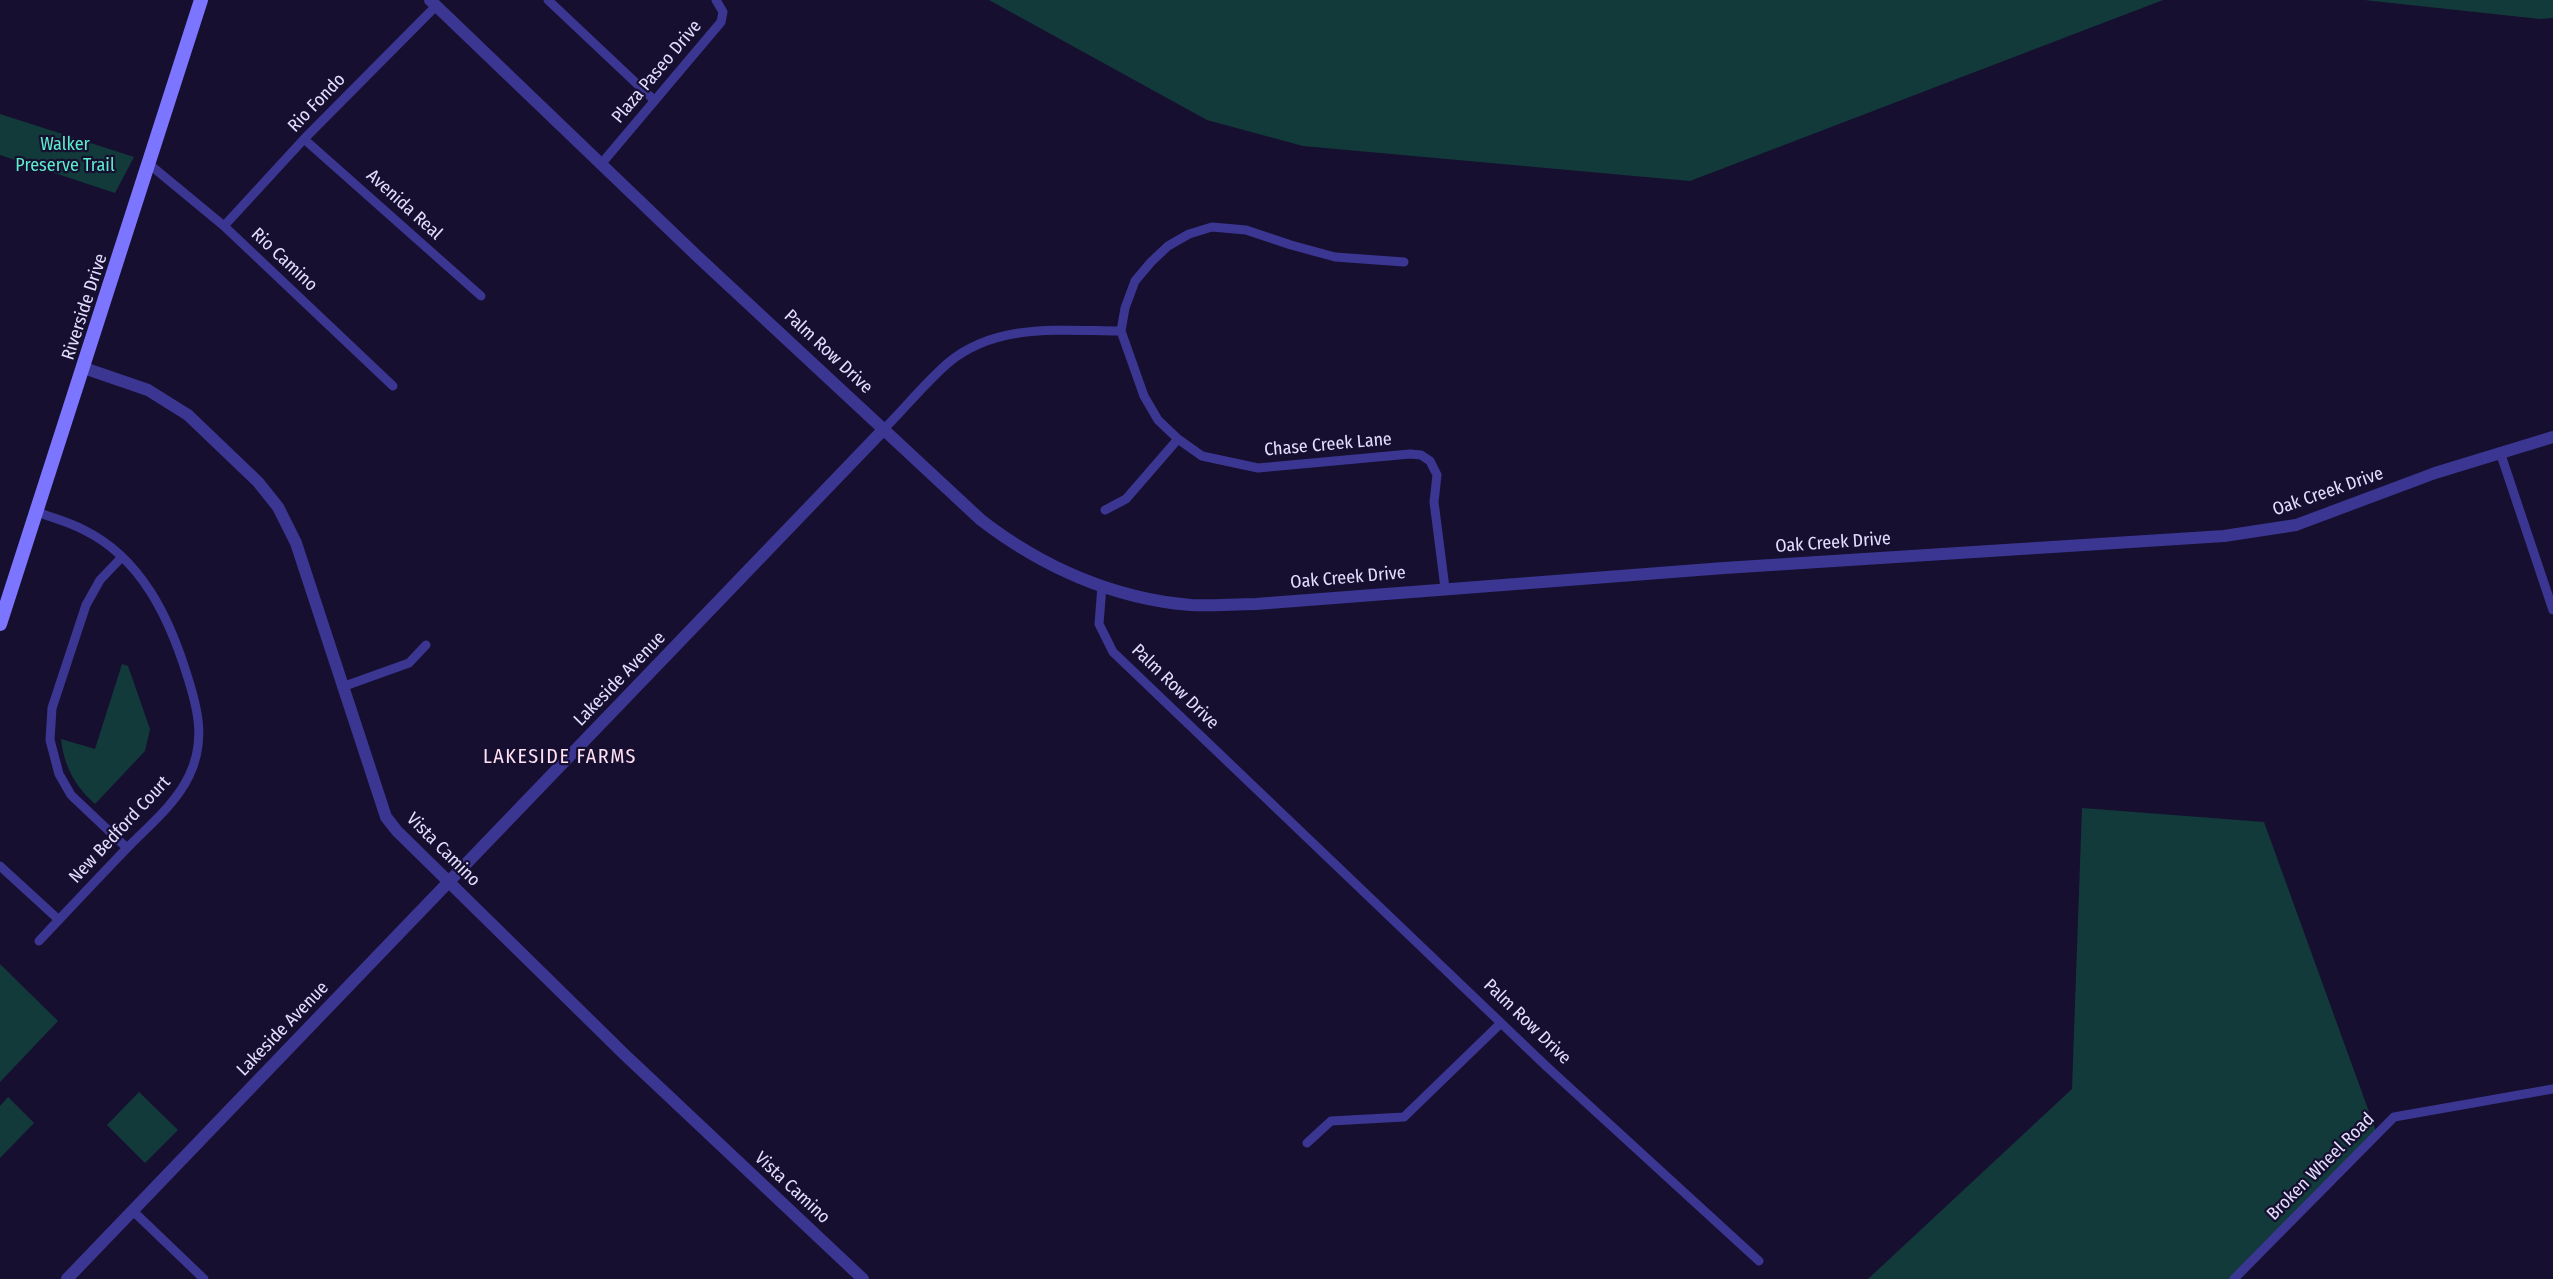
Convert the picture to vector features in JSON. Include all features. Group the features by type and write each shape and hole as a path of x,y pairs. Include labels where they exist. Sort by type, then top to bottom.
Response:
{"main road":[{"name":"Riverside Drive","path":"0,624 201,0"}],"street":[{"path":"548,0 654,100"},
{"name":"Plaza Paseo Drive","path":"602,163 721,22 723,12 716,0"},
{"name":"Rio Fondo","path":"224,226 433,3"},
{"name":"Palm Row Drive","path":"433,3 697,256 963,504 1002,536 1049,564 1102,586 1099,624 1113,652 1501,1023 1759,1261"},
{"name":"Avenida Real","path":"304,139 481,296"},
{"name":"Rio Camino","path":"149,164 224,226 393,386"},
{"path":"1121,331 1125,308 1135,281 1151,262 1168,246 1189,234 1212,227 1246,230 1335,257 1404,262"},
{"name":"Lakeside Avenue","path":"67,1279 949,363 976,345 1009,334 1035,331 1121,331"},
{"name":"Chase Creek Lane","path":"1121,331 1144,396 1158,420 1178,439 1202,456 1258,468 1410,454 1425,458 1433,465 1437,475 1434,502 1445,588"},
{"name":"Vista Camino","path":"84,368 148,390 174,405 258,482 278,507 296,543 386,818 624,1054 863,1279"},
{"name":"Oak Creek Drive","path":"1102,586 1150,599 1192,605 1256,604 1445,588 2252,533 2296,525 2435,473 2553,437"},
{"path":"1105,510 1126,499 1178,439"},
{"path":"2500,452 2553,610"},
{"name":"New Bedford Court","path":"37,512 85,530 122,558 142,580 169,623 198,708 200,725 195,762 176,797 39,941"},
{"path":"122,558 100,580 86,605 52,708 50,740 59,774 71,795 127,848"},
{"path":"342,687 409,663 426,645"},
{"path":"0,866 59,920"},
{"path":"1307,1143 1331,1121 1404,1117 1501,1023"},
{"name":"Broken Wheel Road","path":"2234,1279 2394,1117 2553,1089"},
{"path":"133,1211 204,1279"}],"green space":[{"path":"989,0 2163,0 1690,181 1303,146 1207,120"},
{"path":"2364,0 2553,0 2553,18 2540,19"},
{"name":"Walker Preserve Trail","path":"0,114 134,157 115,193 0,155"},
{"path":"122,664 128,666 150,729 145,751 95,804 72,775 61,739 95,749"},
{"path":"2082,808 2264,822 2377,1134 2240,1279 1868,1279 2072,1089"},
{"path":"0,964 58,1021 0,1082"},
{"path":"139,1092 178,1130 145,1163 107,1125"},
{"path":"8,1097 34,1123 0,1158 0,1106"}],"district":[{"name":"LAKESIDE FARMS","path":"560,757"}]}
